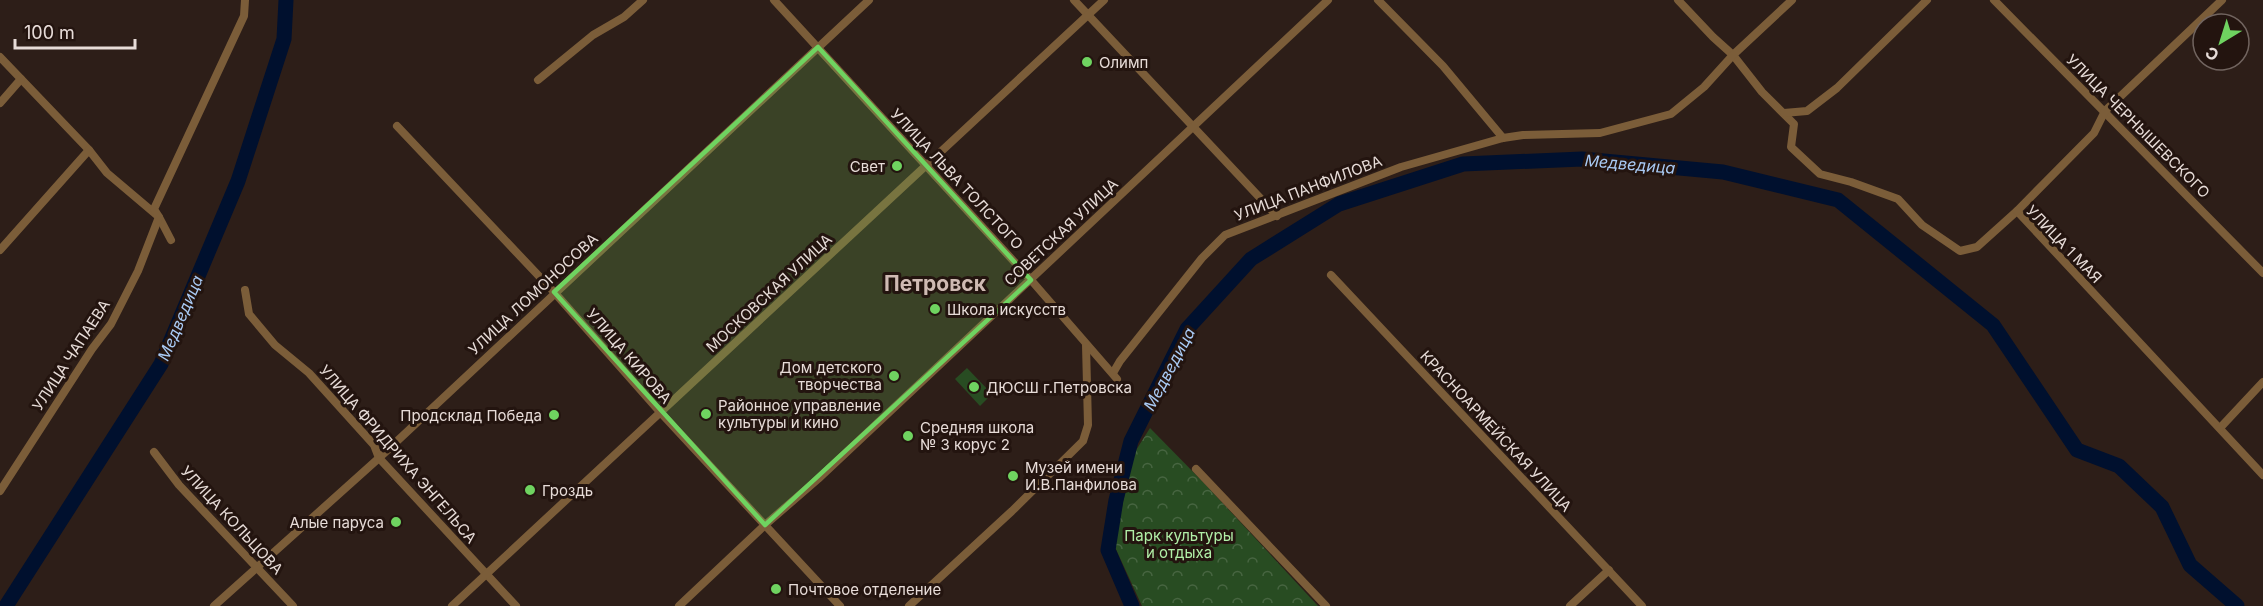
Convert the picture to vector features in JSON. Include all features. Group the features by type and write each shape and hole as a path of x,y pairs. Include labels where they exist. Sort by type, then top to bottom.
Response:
{"street":[{"name":"УЛИЦА ЧАПАЕВА","path":"0,491 92,349 111,324 138,271 159,217 154,209 244,16 245,0"},
{"path":"538,80 593,35 624,17 643,0"},
{"name":"УЛИЦА ЛЬВА ТОЛСТОГО","path":"774,0 1031,280 1115,376"},
{"name":"УЛИЦА ЛОМОНОСОВА","path":"214,606 379,458 869,0"},
{"path":"1074,0 1277,216"},
{"name":"МОСКОВСКАЯ УЛИЦА","path":"452,606 1104,0"},
{"name":"СОВЕТСКАЯ УЛИЦА","path":"679,606 818,479 1329,0"},
{"path":"1378,0 1443,66 1503,138"},
{"name":"УЛИЦА 1 МАЯ","path":"1678,0 1733,55 1762,92 1794,124 1791,147 1820,174 1898,199 1922,225 1960,250 1977,247 2017,211 2263,476"},
{"name":"УЛИЦА ПАНФИЛОВА","path":"1115,376 1119,360 1202,258 1225,235 1401,167 1503,138 1523,135 1600,133 1671,114 1704,87 1733,55 1792,0"},
{"path":"1784,113 1806,111 1837,88 1927,0"},
{"name":"УЛИЦА ЧЕРНЫШЕВСКОГО","path":"1994,0 2263,273"},
{"path":"2017,211 2094,133 2104,111 2222,0"},
{"path":"0,57 89,150 107,173 159,217 171,240"},
{"path":"0,102 21,79"},
{"name":"УЛИЦА КИРОВА","path":"397,126 554,292 661,413 840,606"},
{"path":"0,250 89,150"},
{"name":"КРАСНОАРМЕЙСКАЯ УЛИЦА","path":"1331,275 1642,606"},
{"name":"УЛИЦА ФРИДРИХА ЭНГЕЛЬСА","path":"244,290 249,314 275,345 309,373 374,445 379,458 516,606"},
{"path":"909,606 1012,511 1083,441 1088,425 1086,345"},
{"path":"2220,428 2263,382"},
{"name":"УЛИЦА КОЛЬЦОВА","path":"154,452 179,485 292,606"},
{"path":"1196,469 1326,606"},
{"path":"1570,606 1609,570"}],"highlighted area":[{"path":"818,47 1031,280 765,525 554,292"}],"green space":[{"name":"ДЮСШ г.Петровска","path":"967,368 992,394 980,406 955,379"},
{"name":"Парк культуры и отдыха","path":"1150,428 1318,606 1142,606 1114,545 1133,455"}],"waterway":[{"name":"Медведица","path":"6,606 161,364 238,181 284,39 286,0"},
{"name":"Медведица","path":"1132,606 1108,550 1116,500 1131,441 1187,329 1251,259 1339,204 1463,164 1582,159 1723,172 1838,200 1993,325 2077,450 2119,466 2162,507 2190,565 2237,606"}],"place":[{"name":"Олимп","path":"1087,62"},
{"name":"Свет","path":"897,166"},
{"name":"Школа искусств","path":"935,309"},
{"name":"Дом детского творчества","path":"894,376"},
{"name":"ДЮСШ г.Петровска","path":"974,387"},
{"name":"Районное управление культуры и кино","path":"706,414"},
{"name":"Продсклад Победа","path":"554,415"},
{"name":"Средняя школа № 3 корус 2","path":"908,436"},
{"name":"Музей имени И.В.Панфилова","path":"1013,476"},
{"name":"Гроздь","path":"530,490"},
{"name":"Алые паруса","path":"396,522"},
{"name":"Почтовое отделение","path":"776,589"}],"district":[{"name":"Петровск","path":"935,283"}]}
